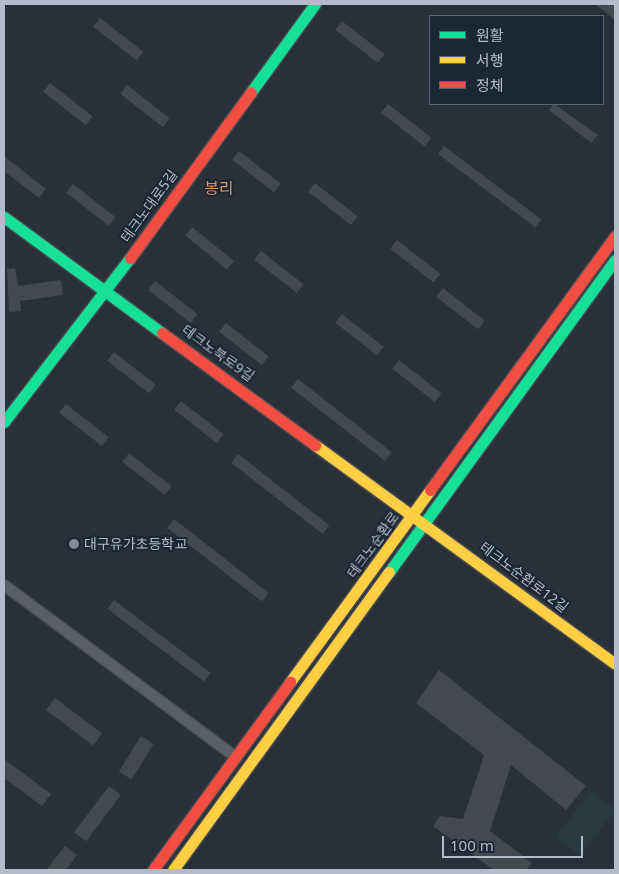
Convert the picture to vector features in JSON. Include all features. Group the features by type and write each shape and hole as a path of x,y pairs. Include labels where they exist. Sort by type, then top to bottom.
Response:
{"street":[{"name":"테크노대로5길","path":"4,422 106,291 315,4"},
{"name":"테크노북로9길","path":"4,217 415,514"},
{"name":"테크노순환로","path":"153,870 415,514 615,236"},
{"path":"173,870 427,523 615,260"},
{"name":"테크노순환로12길","path":"415,514 615,664"},
{"path":"4,585 237,758"}],"green space":[{"path":"591,791 615,811 580,856 555,837"}],"building":[{"path":"595,4 615,4 615,20"},
{"path":"100,18 143,52 137,61 93,27"},
{"path":"342,21 385,54 378,63 335,30"},
{"path":"50,83 93,116 86,125 43,92"},
{"path":"127,85 170,118 163,127 120,94"},
{"path":"388,104 431,138 425,147 381,113"},
{"path":"555,105 598,135 591,143 549,110"},
{"path":"444,146 541,219 535,227 438,154"},
{"path":"239,151 281,184 274,192 232,160"},
{"path":"4,156 46,189 39,198 4,171"},
{"path":"315,183 358,216 351,225 308,192"},
{"path":"73,184 116,217 109,226 66,193"},
{"path":"192,227 234,261 227,270 185,236"},
{"path":"397,240 440,274 434,283 390,249"},
{"path":"261,251 304,284 297,293 254,260"},
{"path":"15,268 18,286 61,280 63,295 20,301 21,311 9,312 7,269"},
{"path":"155,281 198,314 191,323 148,290"},
{"path":"443,288 485,321 478,329 436,297"},
{"path":"342,314 384,347 377,355 335,323"},
{"path":"226,323 269,356 262,365 219,332"},
{"path":"114,352 156,385 149,393 107,361"},
{"path":"399,360 442,393 435,402 392,369"},
{"path":"298,379 392,452 385,461 291,388"},
{"path":"181,401 224,434 217,443 174,410"},
{"path":"66,404 109,437 102,446 59,413"},
{"path":"129,453 172,486 165,495 122,462"},
{"path":"238,454 329,525 323,534 231,463"},
{"path":"174,519 269,593 262,602 167,528"},
{"path":"114,600 211,673 204,682 107,609"},
{"path":"439,670 586,786 566,810 511,765 490,831 532,863 526,870 494,870 433,826 440,816 463,819 484,755 416,703"},
{"path":"55,698 102,734 93,745 46,710"},
{"path":"141,736 154,744 131,780 119,772"},
{"path":"4,759 51,794 42,806 4,778"},
{"path":"109,786 121,795 86,841 74,832"},
{"path":"65,846 77,855 66,870 46,870"}],"traffic: fast":[{"path":"251,92 315,4"},
{"path":"4,217 162,333"},
{"path":"4,422 130,258"},
{"path":"389,572 615,260"}],"traffic: slow":[{"path":"315,445 615,664"},
{"path":"290,682 430,490"},
{"path":"173,870 389,572"}],"traffic: jam":[{"path":"130,258 251,92"},
{"path":"430,490 615,236"},
{"path":"162,333 315,445"},
{"path":"153,870 290,682"}],"place":[{"name":"대구유가초등학교","path":"74,544"}],"district":[{"name":"봉리","path":"219,188"}]}
